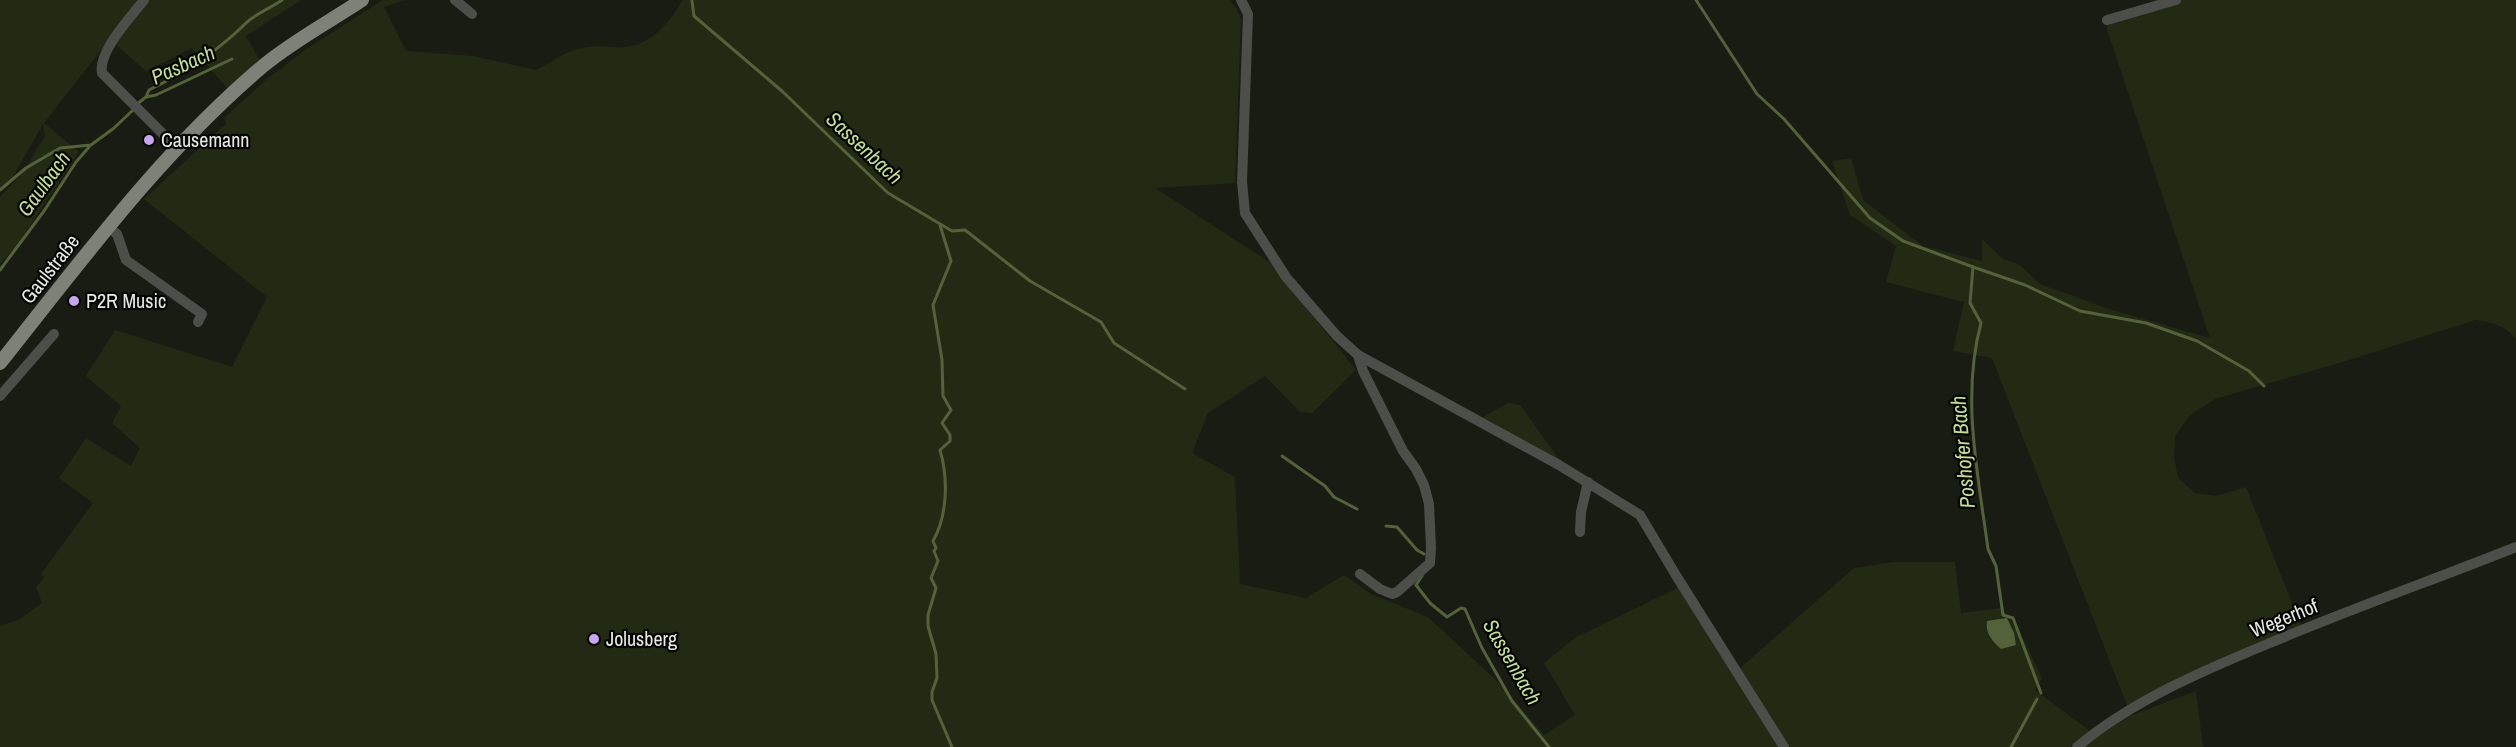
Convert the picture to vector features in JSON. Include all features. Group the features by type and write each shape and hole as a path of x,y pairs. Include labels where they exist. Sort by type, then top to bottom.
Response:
{"main road":[{"name":"Gaulstraße","path":"0,363 108,227 178,149 264,66 362,0"}],"street":[{"path":"144,0 110,44 102,63 102,73 178,149"},
{"path":"455,0 472,14"},
{"path":"1241,0 1248,14 1242,182 1245,213 1286,277 1337,336 1358,355 1428,391 1588,482 1640,515 1784,747"},
{"path":"2107,20 2176,0"},
{"path":"108,227 117,234 126,260 202,314 198,322"},
{"path":"0,396 54,334"},
{"path":"1358,355 1363,371 1403,451 1424,485 1430,504 1431,548 1430,563 1392,594 1380,589 1360,574"},
{"path":"1580,532 1581,512 1588,482"},
{"name":"Wegerhof","path":"2077,747 2129,711 2199,673 2300,630 2516,547"}],"shaded area":[{"path":"0,0 140,0 44,123 79,152 15,248 0,264 0,197 22,174 45,136 43,124 11,180 0,191"},
{"path":"145,0 301,0 246,36 260,61 228,89 192,48 146,71 114,43"},
{"path":"383,0 405,0 384,7 406,51 473,56 536,70 576,50 592,46 633,46 642,42 666,24 683,0 1229,0 1241,19 1235,183 1155,188 1271,263 1356,370 1312,413 1300,412 1265,376 1208,413 1192,453 1235,477 1240,584 1306,598 1344,575 1371,594 1428,617 1499,683 1544,735 1575,715 1544,663 1576,637 1680,587 1780,747 0,747 0,626 19,620 42,603 36,587 44,578 41,574 93,503 59,478 86,438 131,466 140,448 112,423 121,406 86,376 115,330 232,367 267,297 144,199 226,124 224,118 267,79 308,48"},
{"path":"2176,0 2516,0 2516,339 2498,325 2475,320 2215,399 2190,415 2175,436 2174,457 2178,478 2195,493 2216,496 2246,487 2301,626 2128,708 1992,358 1953,351 1964,302 1886,282 1896,246 1850,215 1832,161 1851,158 1863,200 1923,246 1982,261 1982,239 2003,259 2020,265 2040,284 2109,309 2210,338 2107,29 2107,20"},
{"path":"1508,403 1520,405 1561,462 1483,417"},
{"path":"1894,562 1955,562 1961,613 2002,608 2025,642 2042,678 2035,690 2090,731 2070,747 1788,747 1739,669 1854,568"},
{"path":"2007,618 2014,633 2016,645 2001,649 1990,636 1987,621"},
{"path":"2196,691 2203,747 2081,747 2130,716"}],"waterway":[{"path":"137,104 146,97 149,90 201,60 250,20 282,0"},
{"name":"Poshofer Bach","path":"1696,0 1757,94 1784,119 1870,218 1903,241 1973,267 1970,303 1981,323 1972,379 1973,436 1988,549 1996,566 2003,615 2013,618 2041,693"},
{"name":"Sassenbach","path":"692,1 694,16 783,92 888,193 952,231 965,230 1030,281 1101,322 1114,343 1185,389"},
{"name":"Pasbach","path":"146,97 156,95 232,59"},
{"path":"0,190 26,168 60,148 91,145 133,110"},
{"name":"Gaulbach","path":"0,270 89,147"},
{"path":"940,225 951,261 933,305 942,360 943,396 951,410 942,423 950,435 950,441 940,450 945,496 942,520 933,541 938,561 931,578 936,588 928,615 928,626 936,654 937,678 932,700 952,747"},
{"path":"1973,267 2025,285 2080,311 2146,323 2197,341 2249,371 2264,386"},
{"name":"Sassenbach","path":"1282,456 1325,486 1334,497 1357,509"},
{"name":"Sassenbach","path":"1386,526 1397,527 1417,550 1424,554"},
{"name":"Sassenbach","path":"1422,576 1416,585 1430,603 1447,617 1461,608 1465,609 1482,648 1512,701 1549,747"},
{"name":"Poshofer Bach","path":"2011,747 2037,699"}],"place":[{"name":"Causemann","path":"149,140"},
{"name":"P2R Music","path":"74,301"},
{"name":"Jolusberg","path":"594,639"}]}
